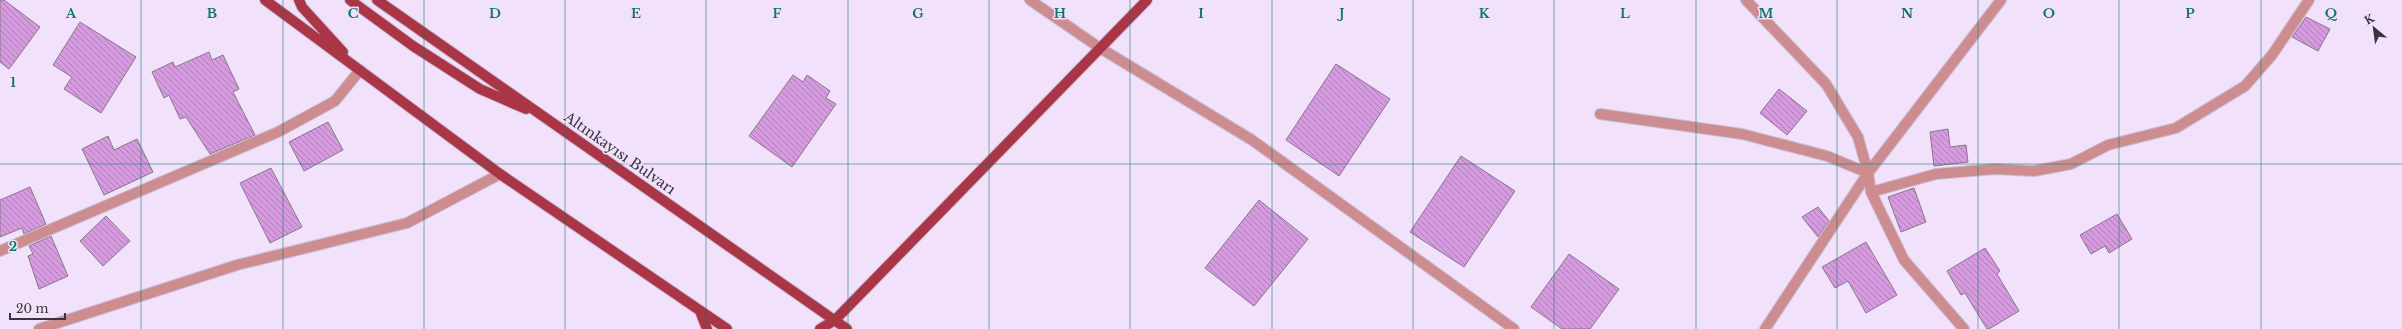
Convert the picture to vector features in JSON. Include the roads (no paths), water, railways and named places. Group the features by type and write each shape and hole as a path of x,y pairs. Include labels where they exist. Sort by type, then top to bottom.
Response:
{"main road":[{"path":"265,0 500,174 727,329"},
{"path":"299,0 318,26 360,70"},
{"path":"350,0 413,46 480,89 547,118"},
{"name":"Altınkayısı Bulvarı","path":"377,0 847,329"},
{"path":"820,329 835,320 1146,0"},
{"path":"700,311 707,329"}],"street":[{"path":"1030,0 1100,48 1252,140 1514,329"},
{"path":"1746,0 1826,84 1858,137 1868,173 1871,192 1904,260 1964,329"},
{"path":"1765,329 1868,173 2001,0"},
{"path":"1871,192 1936,174 1995,169 2034,171 2071,164 2108,145 2176,128 2245,86 2272,55 2309,0"},
{"path":"0,251 278,132 335,101 360,70"},
{"path":"1600,114 1742,134 1827,156 1868,173"},
{"path":"39,329 237,265 406,223 500,174"}]}
